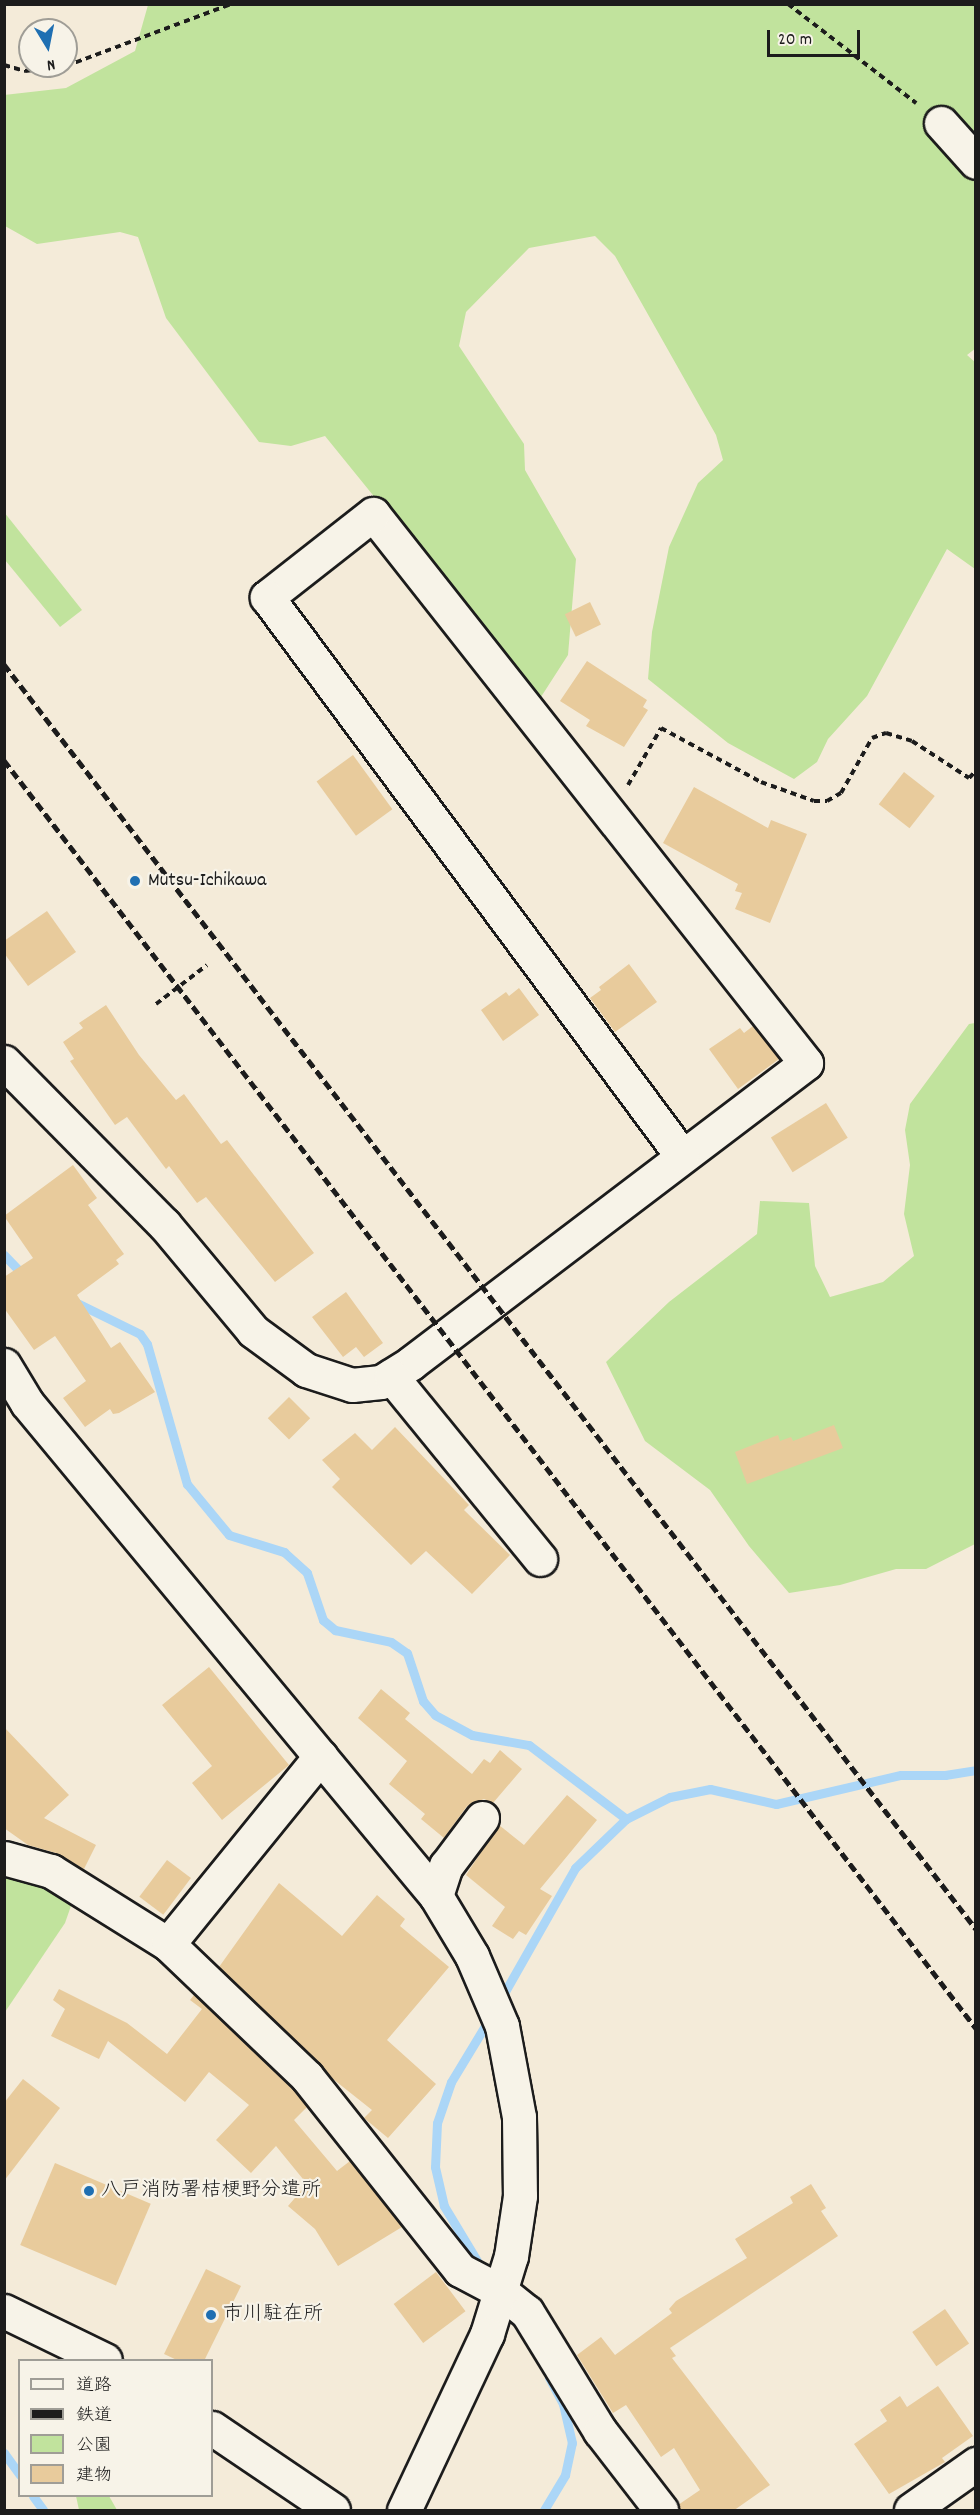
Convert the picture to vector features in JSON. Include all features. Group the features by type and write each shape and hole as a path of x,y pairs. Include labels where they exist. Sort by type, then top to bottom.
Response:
{"street":[{"path":"941,123 975,162"},
{"path":"4,1062 164,1224 253,1331 306,1370 352,1385 381,1382 390,1376 806,1063 373,514 267,597 682,1155"},
{"path":"7,1374 27,1403 436,1896 472,1956 502,2026 519,2117 520,2196 502,2292 474,2363 404,2511"},
{"path":"390,1376 540,1559"},
{"path":"168,1944 321,1756"},
{"path":"436,1896 447,1866 482,1818"},
{"path":"4,1858 51,1871 168,1944 307,2077 460,2270 502,2292 527,2312 600,2431 661,2511"},
{"path":"4,2311 101,2359"},
{"path":"213,2429 333,2511"},
{"path":"911,2511 975,2464"}],"path":[{"path":"78,61 231,4"},
{"path":"788,4 941,123"},
{"path":"605,808 626,789 661,728 761,782 814,801 827,801 841,792 872,738 886,733 912,741 969,778 975,771"},
{"path":"156,1004 207,965"}],"green space":[{"path":"148,5 975,5 976,348 967,355 976,363 975,569 947,549 867,696 828,739 817,762 794,779 728,743 648,679 652,632 669,547 698,483 723,460 716,435 615,256 595,236 529,248 466,312 459,346 524,444 525,470 576,559 568,655 539,700 325,436 291,446 259,442 166,318 138,237 120,232 37,244 5,226 4,95 66,88 135,51"},
{"path":"4,512 82,610 60,627 5,560"},
{"path":"975,1023 975,1544 926,1569 896,1569 840,1585 789,1593 749,1546 710,1490 645,1441 606,1362 669,1302 757,1234 760,1201 809,1203 815,1266 830,1297 883,1282 914,1256 904,1214 910,1165 905,1130 910,1104 969,1024"},
{"path":"5,1873 46,1885 72,1903 65,1923 5,2012"},
{"path":"76,2497 110,2497 117,2510 79,2510"}],"building":[{"path":"590,602 601,624 576,637 565,614"},
{"path":"587,661 647,700 643,707 648,710 624,747 586,726 590,720 560,701"},
{"path":"353,755 392,809 356,836 317,781"},
{"path":"904,772 935,796 909,828 879,804"},
{"path":"694,787 768,828 771,820 807,834 770,923 735,909 742,893 735,891 738,884 663,843"},
{"path":"47,911 76,952 28,986 4,953 4,941"},
{"path":"629,964 657,1002 615,1032 590,998 601,990 599,987"},
{"path":"519,988 539,1015 503,1041 481,1010 506,992 509,996"},
{"path":"106,1005 139,1055 176,1100 184,1094 221,1144 227,1140 314,1253 275,1282 206,1197 197,1203 169,1166 166,1169 127,1117 115,1125 70,1061 74,1059 63,1042 83,1028 79,1023"},
{"path":"753,1026 779,1059 738,1089 709,1049 740,1028 744,1033"},
{"path":"826,1103 848,1138 793,1172 771,1137"},
{"path":"73,1165 97,1198 88,1205 124,1254 116,1260 119,1264 77,1295 111,1348 120,1342 155,1392 119,1413 113,1414 110,1409 85,1427 63,1398 86,1381 55,1336 34,1350 4,1308 4,1277 33,1258 4,1216"},
{"path":"346,1292 383,1343 364,1357 356,1347 343,1357 312,1317"},
{"path":"289,1397 310,1418 289,1439 268,1418"},
{"path":"834,1425 843,1448 747,1484 735,1452 778,1435 780,1441 791,1437 793,1441"},
{"path":"395,1427 469,1505 464,1510 510,1555 472,1594 426,1551 411,1565 332,1487 340,1479 322,1460 355,1433 372,1450"},
{"path":"209,1667 289,1765 222,1820 192,1783 212,1766 162,1705"},
{"path":"381,1689 410,1713 405,1719 472,1774 484,1759 490,1763 500,1750 522,1769 493,1803 484,1799 467,1806 444,1838 421,1819 425,1814 389,1784 407,1761 358,1718"},
{"path":"4,1727 69,1795 44,1818 96,1845 84,1869 56,1853 28,1845 4,1828"},
{"path":"567,1795 597,1820 540,1889 552,1896 526,1935 519,1931 513,1939 492,1926 505,1907 466,1875 499,1825 524,1845"},
{"path":"167,1860 191,1878 163,1915 139,1897"},
{"path":"279,1883 342,1936 377,1895 405,1919 400,1926 449,1967 387,2040 436,2084 388,2138 364,2118 372,2110 333,2079 219,1967"},
{"path":"59,1989 127,2023 167,2054 202,2009 190,2000 194,1995 293,2090 307,2107 294,2120 337,2171 350,2161 402,2227 338,2266 315,2229 288,2206 307,2184 276,2146 251,2173 216,2140 249,2105 209,2072 185,2102 108,2041 99,2059 51,2036 65,2009 53,2000"},
{"path":"23,2079 60,2108 4,2181 4,2103"},
{"path":"55,2163 151,2204 116,2286 20,2245"},
{"path":"811,2184 826,2208 821,2211 838,2236 670,2348 676,2356 672,2358 770,2485 733,2511 679,2511 678,2505 700,2490 674,2448 661,2457 626,2405 613,2413 577,2355 601,2337 615,2355 672,2313 669,2309 676,2301 747,2258 735,2239 793,2203 790,2197"},
{"path":"206,2269 241,2286 205,2359 175,2359 164,2354"},
{"path":"436,2272 465,2311 423,2343 394,2304"},
{"path":"945,2309 969,2343 936,2366 912,2332"},
{"path":"938,2386 973,2436 942,2458 945,2462 889,2494 854,2444 887,2421 880,2410 900,2396 907,2407"}],"waterway":[{"path":"4,1255 25,1277"},
{"path":"75,1302 140,1334 147,1344 187,1484 229,1535 284,1552 307,1573 323,1620 335,1630 391,1642 407,1653 423,1701 435,1715 472,1735 529,1745 626,1819"},
{"path":"499,2002 575,1868 626,1819 670,1797 710,1789 776,1804 901,1775 945,1775 976,1770"},
{"path":"482,2269 444,2206 435,2167 437,2123 451,2082 491,2016"},
{"path":"544,2510 565,2475 572,2443 563,2404 549,2378"},
{"path":"4,2453 18,2472"},
{"path":"34,2497 43,2510"}],"railway":[{"path":"4,664 976,1929"},
{"path":"4,760 976,2028"}],"place":[{"name":"Mutsu-Ichikawa","path":"135,881"},
{"name":"八戸消防署桔梗野分遣所","path":"89,2191"},
{"name":"市川駐在所","path":"211,2315"}]}
